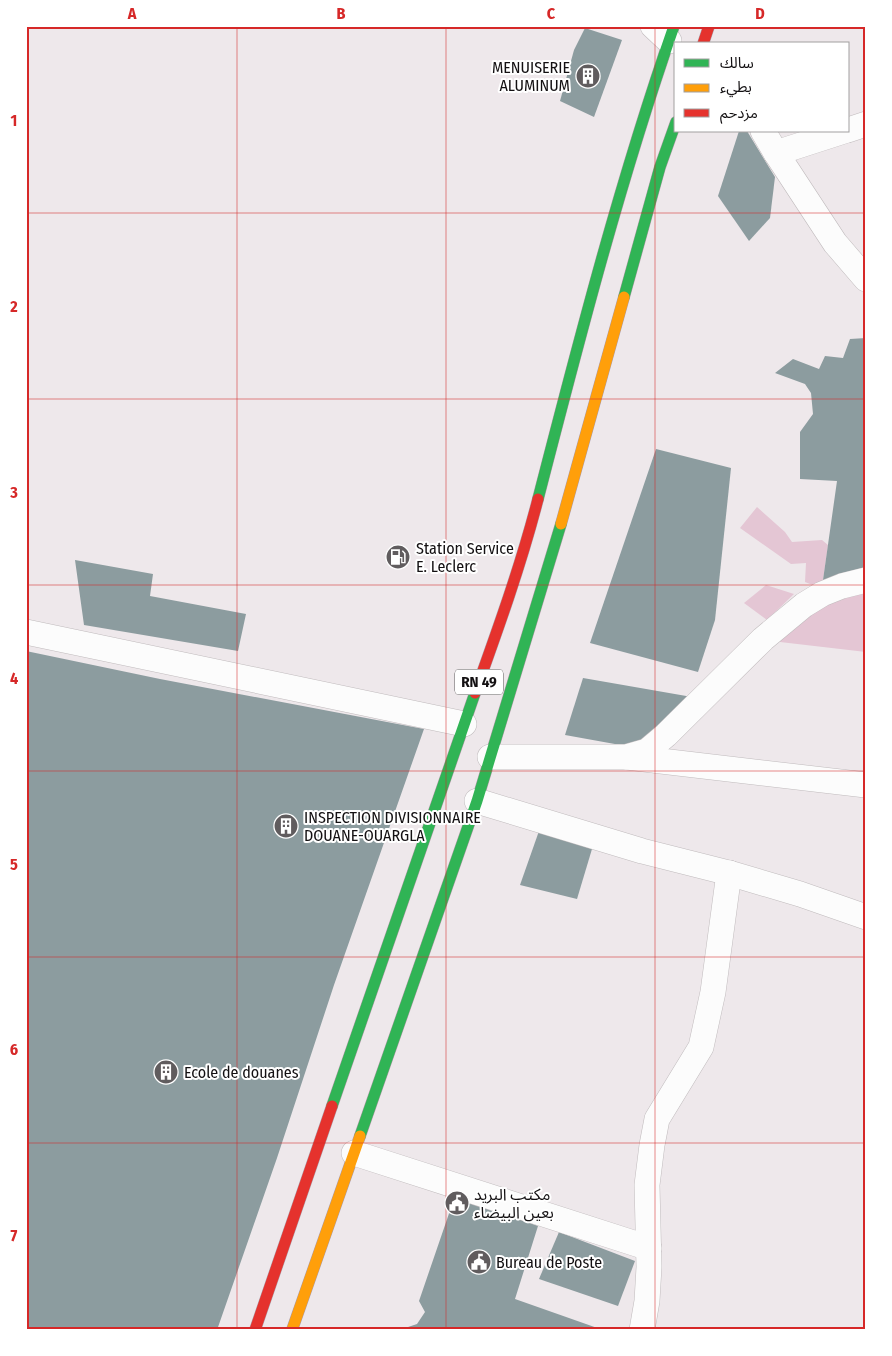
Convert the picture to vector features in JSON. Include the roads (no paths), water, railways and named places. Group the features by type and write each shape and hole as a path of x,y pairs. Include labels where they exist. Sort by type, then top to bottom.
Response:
{"main road":[{"name":"RN 49","path":"292,1330 490,757 543,537 596,277 648,98 665,31"},
{"name":"RN 49","path":"256,1330 498,630 543,537 674,128"}],"street":[{"path":"850,129 866,124"},
{"path":"764,132 835,243 866,279"},
{"path":"776,153 841,132"},
{"path":"626,757 647,751 666,735 763,639 804,605 822,594 842,586 866,580"},
{"path":"26,632 464,724"},
{"path":"490,757 626,757 866,785"},
{"path":"476,801 642,851 729,873 800,894 866,917"},
{"path":"642,1330 649,1267 647,1185 652,1145 657,1119 701,1047 714,992 729,873"},
{"path":"354,1153 649,1248"}],"place":[{"name":"MENUISERIE ALUMINUM","path":"588,76"},
{"name":"Station Service E. Leclerc","path":"398,557"},
{"name":"INSPECTION DIVISIONNAIRE DOUANE-OUARGLA","path":"286,826"},
{"name":"Ecole de douanes","path":"166,1072"},
{"name":"مكتب البريد بعين البيضاء","path":"457,1203"},
{"name":"Bureau de Poste","path":"479,1262"}]}
